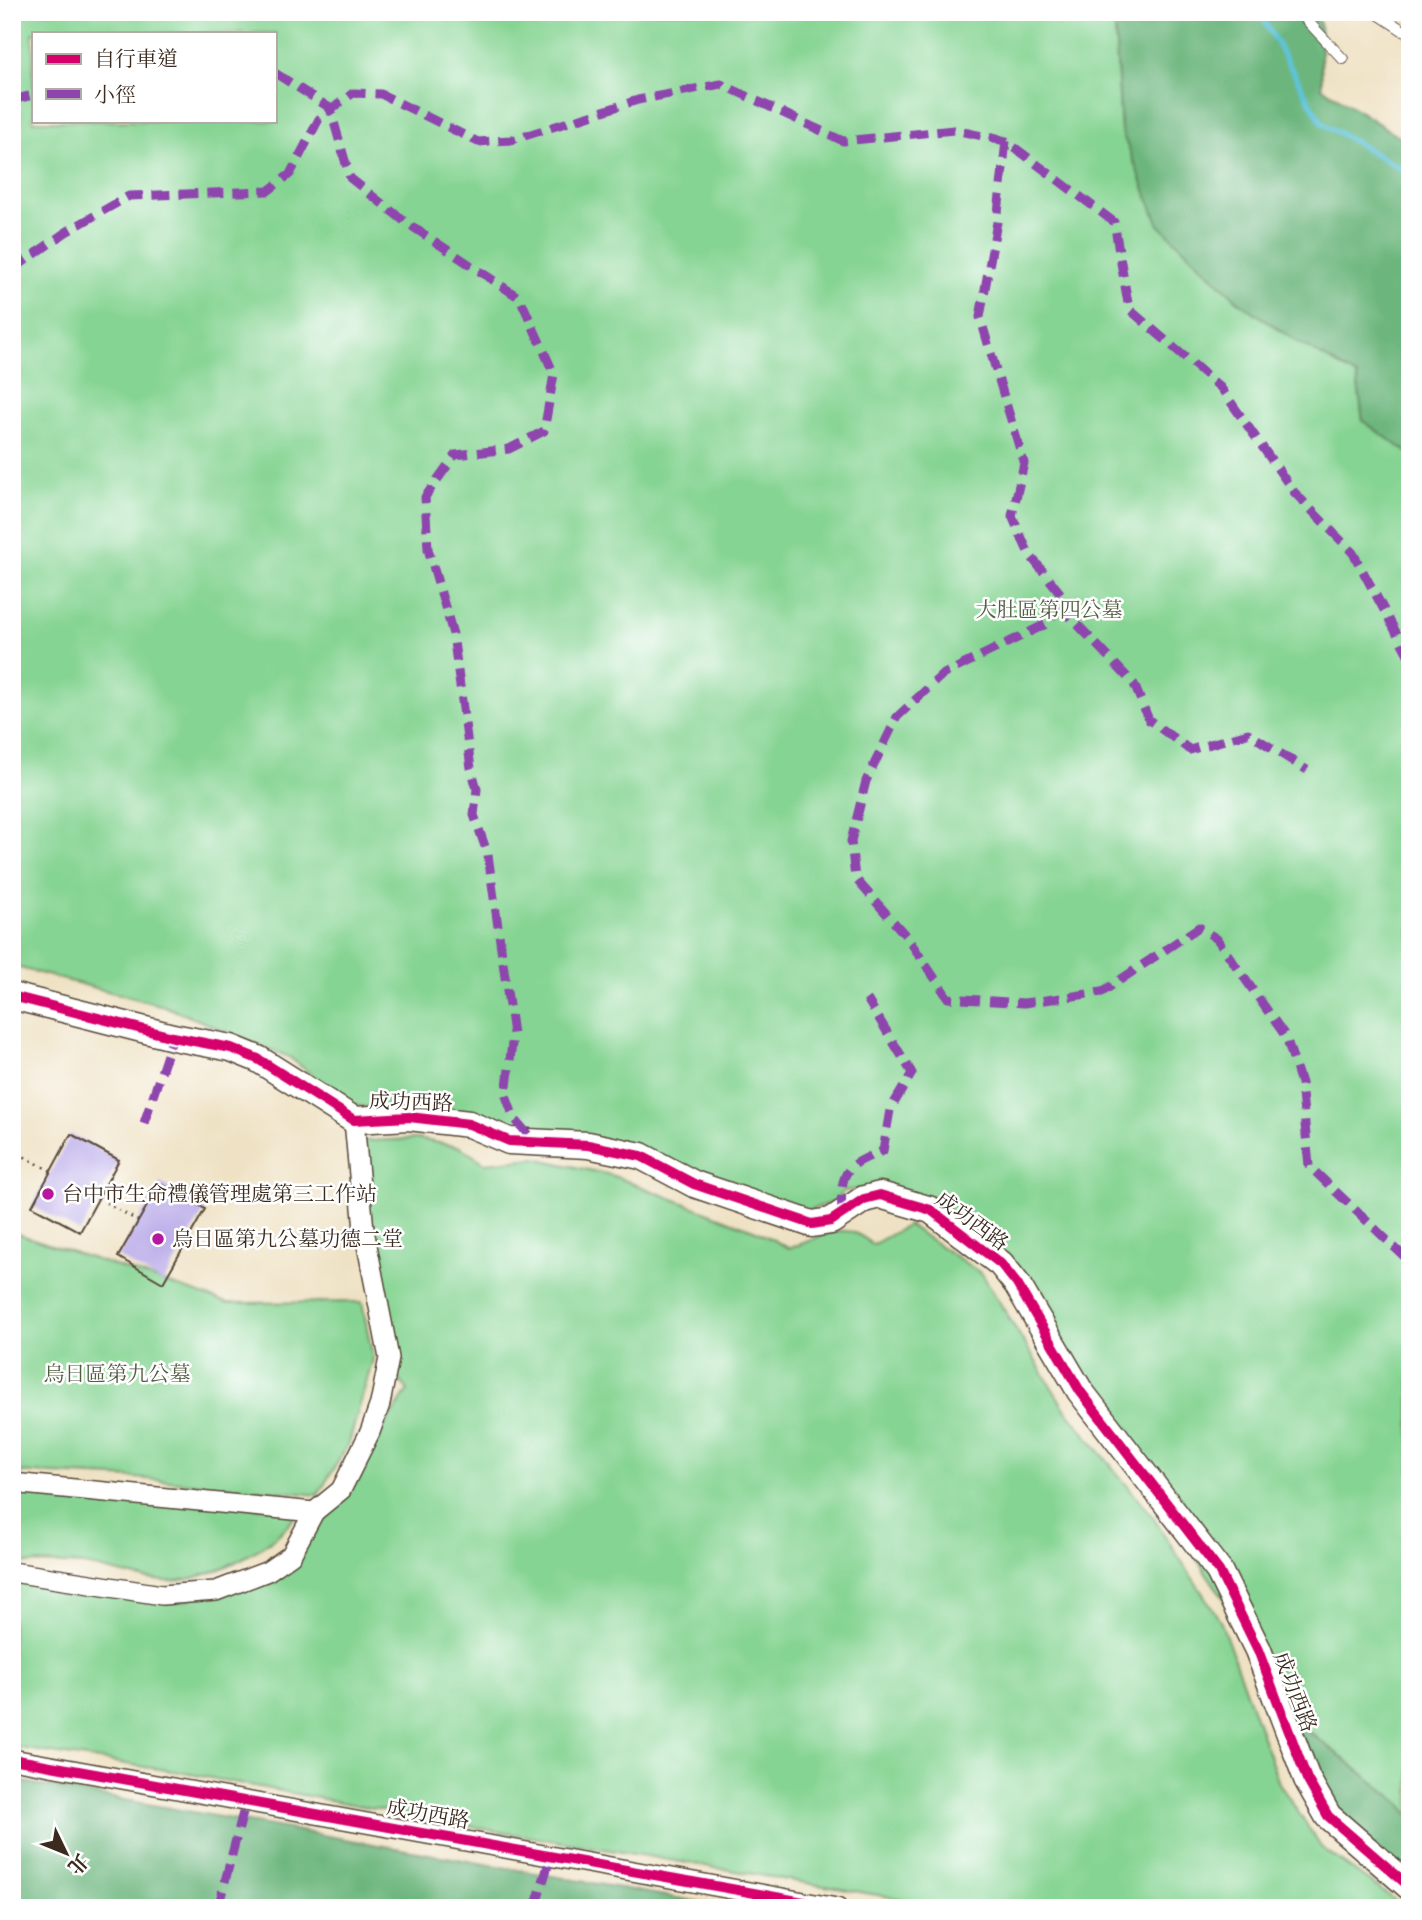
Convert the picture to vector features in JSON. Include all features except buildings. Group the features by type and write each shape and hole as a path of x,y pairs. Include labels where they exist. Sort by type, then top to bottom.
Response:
{"street":[{"name":"成功西路","path":"12,996 173,1037 231,1048 258,1059 354,1120 409,1117 469,1124 509,1141 587,1145 641,1156 694,1184 812,1224 831,1221 864,1199 880,1195 931,1210 1001,1264 1017,1284 1080,1391 1219,1571 1258,1650 1307,1779 1328,1816 1410,1887"},
{"name":"成功西路","path":"12,1572 162,1595 216,1591 268,1571 291,1555 314,1513 341,1490 370,1432 380,1404 389,1358 364,1230 354,1120"},
{"path":"12,1483 314,1513"},
{"name":"成功西路","path":"12,1759 837,1908"}],"lane":[{"path":"1299,12 1343,59"},
{"path":"1375,12 1410,35"}],"path":[{"path":"12,1150 51,1171"},
{"path":"106,1203 138,1221"}],"green space":[{"name":"大肚區第四公墓","path":"12,12 1114,12 1121,130 1238,301 1296,341 1357,376 1363,421 1410,454 1410,1816 1399,1802 1272,1703 1233,1612 977,1240 860,1189 844,1191 833,1202 795,1215 583,1138 351,1105 289,1057 164,1006 12,966"},
{"path":"1114,12 1310,12 1320,23 1322,87 1404,140 1410,135 1410,454 1363,421 1357,376 1296,341 1238,301 1159,225 1121,130"},
{"path":"418,1139 460,1147 485,1163 535,1158 611,1175 756,1231 789,1248 822,1235 842,1231 862,1236 872,1245 908,1225 982,1274 1065,1409 1152,1516 1220,1620 1279,1783 1321,1847 1406,1908 955,1908 479,1828 179,1772 12,1747 12,1581 183,1601 272,1565 327,1513 408,1390 387,1367 353,1144 363,1141"},
{"name":"烏日區第九公墓","path":"12,1225 18,1234 227,1303 362,1302 373,1359 349,1443 318,1495 135,1478 12,1472"},
{"path":"12,1486 298,1511 276,1536 243,1558 189,1579 164,1581 83,1565 12,1563"},
{"path":"1272,1703 1399,1802 1410,1816 1410,1886 1309,1799"},
{"path":"12,1780 733,1908 12,1908"}],"waterway":[{"path":"1259,12 1322,123 1405,171 1410,170"}],"marked path":[{"path":"276,74 330,108 350,178 404,221 520,298 554,374 544,431 509,449 455,455 425,497 428,549 453,634 471,768 477,789 474,815 488,855 513,1034 506,1096 514,1118 535,1143"},
{"path":"12,270 66,232 129,196 268,191 290,174 319,119 353,93 381,94 478,142 512,140 638,100 721,84 843,141 954,130 1006,141 1114,222 1129,309 1221,388 1294,492 1353,553 1410,658"},
{"path":"12,100 32,95"},
{"path":"1006,141 997,222 980,317 1024,463 1012,516 1029,554 1061,594 1059,605 1048,623 942,675 897,717 866,781 851,841 855,878 907,937 948,998 1024,1003 1102,992 1199,927 1217,939 1286,1037 1301,1083 1309,1166 1410,1262"},
{"path":"1059,605 1134,684 1149,720 1190,750 1248,733 1307,770"},
{"path":"842,1214 842,1189 847,1173 859,1161 883,1151 890,1110 912,1073 867,999"},
{"path":"144,1123 173,1037"},
{"path":"218,1908 246,1801"},
{"path":"535,1908 551,1856"}],"cycle path":[{"path":"12,996 173,1037 231,1048 258,1059 354,1120 409,1117 469,1124 509,1141 588,1145 641,1156 694,1184 812,1224 831,1221 864,1199 880,1195 931,1210 1001,1264 1017,1284 1080,1391 1219,1571 1258,1650 1307,1779 1328,1816 1410,1887"},
{"path":"12,1759 837,1908"}],"place":[{"name":"台中市生命禮儀管理處第三工作站","path":"48,1194"},
{"name":"烏日區第九公墓功德二堂","path":"158,1239"}]}
